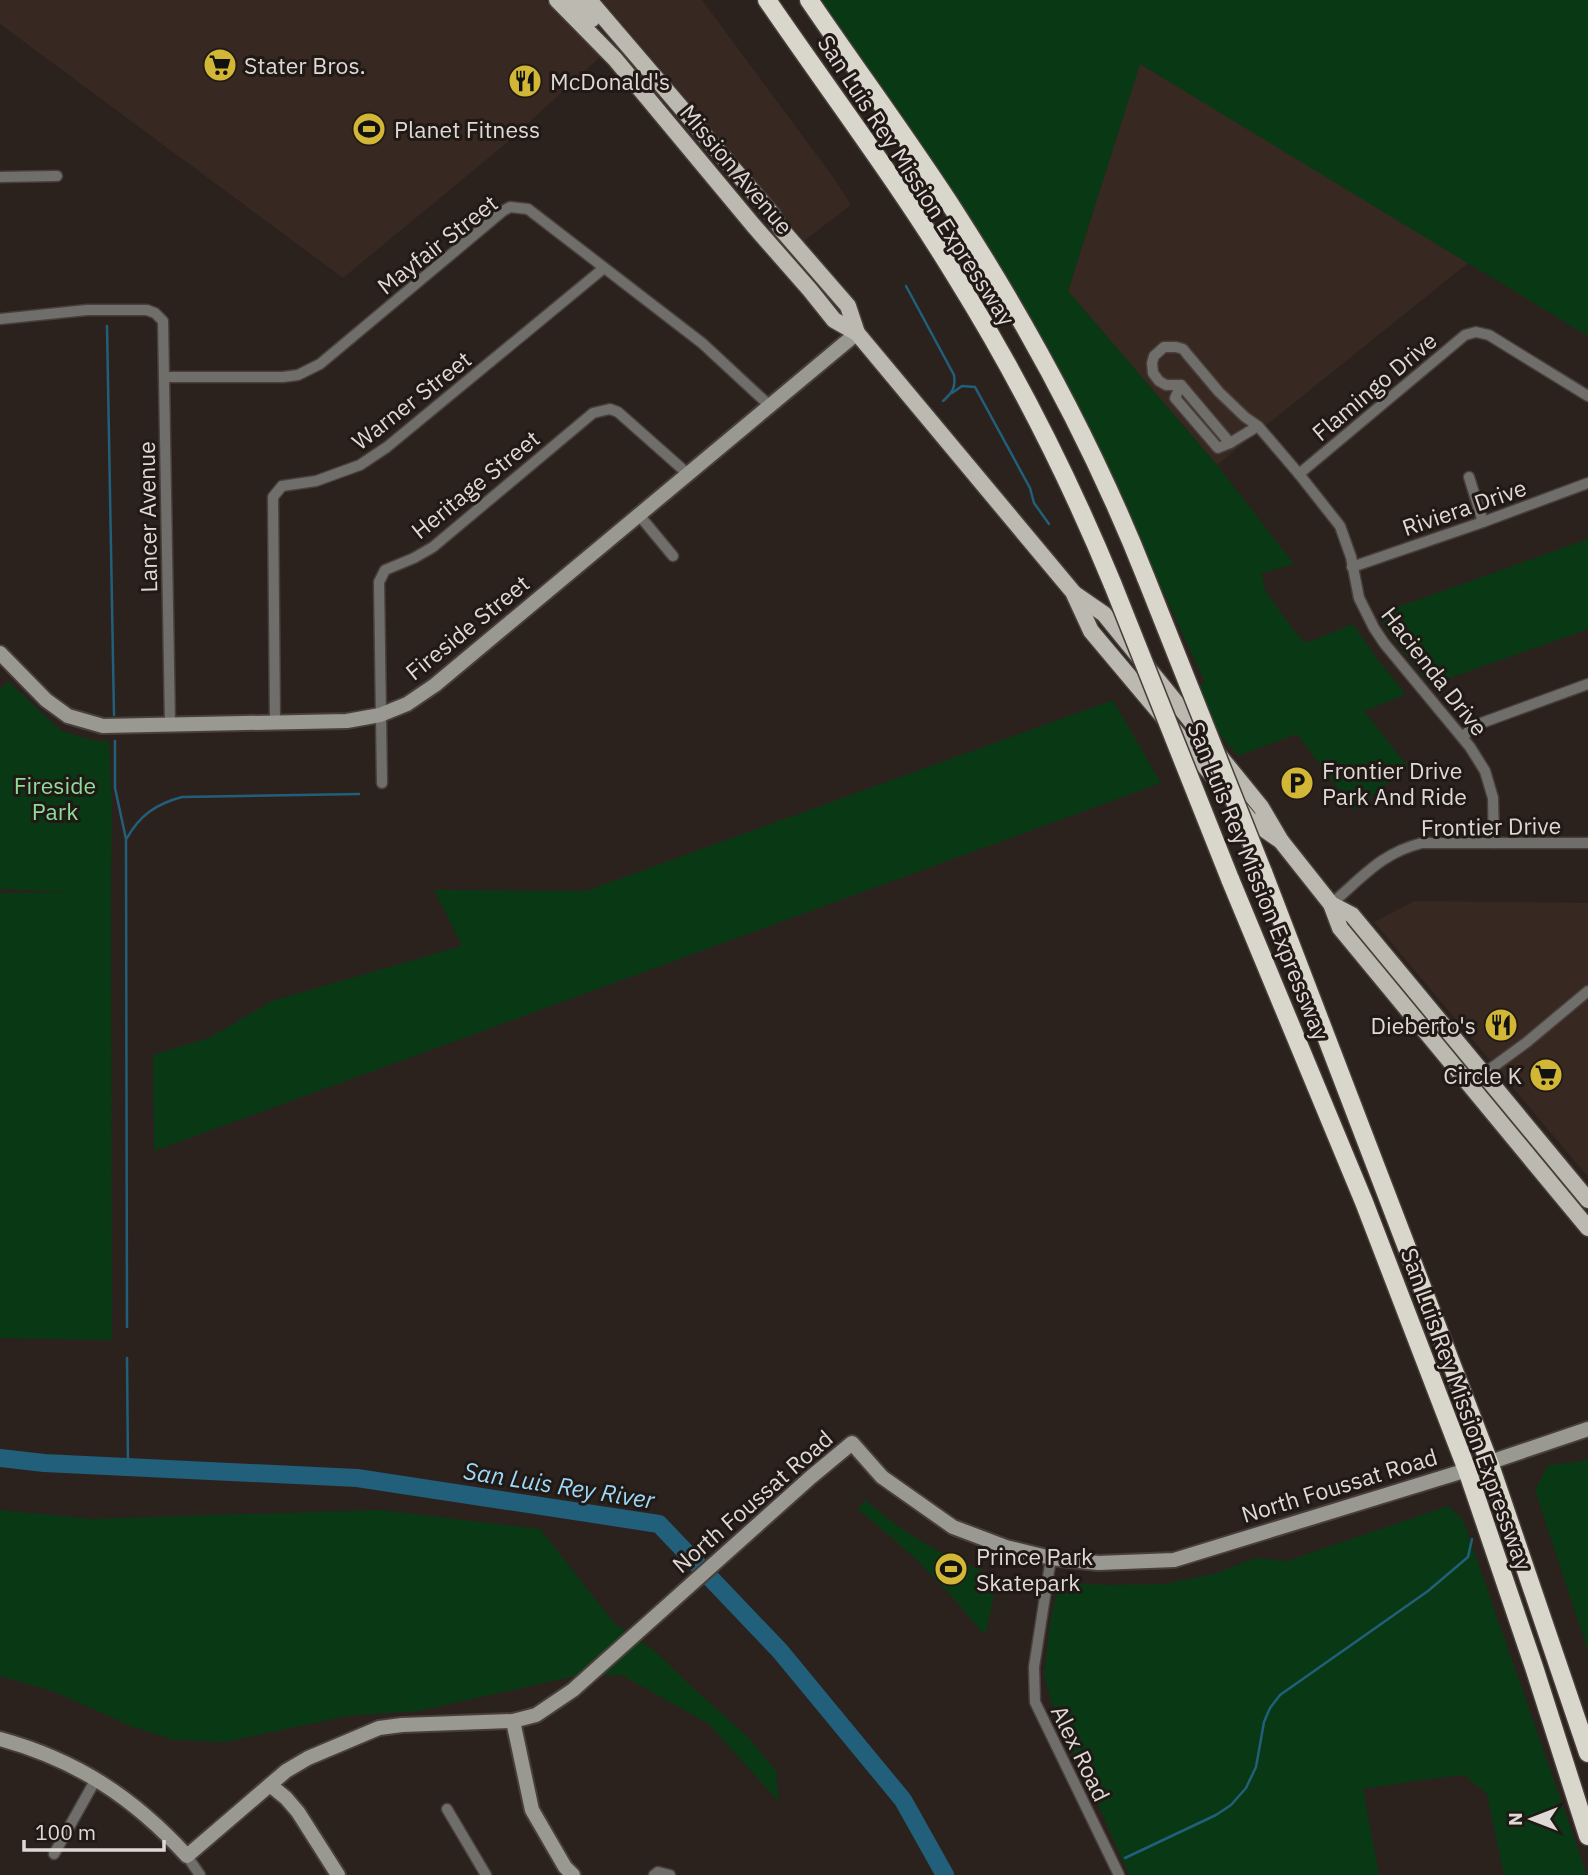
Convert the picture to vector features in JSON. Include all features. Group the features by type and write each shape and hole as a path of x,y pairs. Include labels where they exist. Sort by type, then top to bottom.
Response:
{"highway":[{"name":"San Luis Rey Mission Expressway","path":"767,0 912,209 974,307 1049,444 1084,517 1364,1202 1467,1470 1588,1836"},
{"name":"San Luis Rey Mission Expressway","path":"809,0 956,213 1002,289 1086,442 1146,578 1263,872 1489,1462 1588,1753"}],"main road":[{"name":"Mission Avenue","path":"557,0 615,59 834,320 857,333 1073,592 1091,631 1249,819 1282,841 1331,904 1352,915 1588,1228"},
{"path":"574,0 603,30 617,32"},
{"name":"Mission Avenue","path":"589,0 848,306 857,333"},
{"path":"659,113 670,112 684,126 695,125"},
{"path":"680,138 689,137 703,150 718,151"},
{"name":"Mission Avenue","path":"1476,1079 1588,1200"}],"street":[{"path":"0,177 57,176"},
{"name":"Mayfair Street","path":"164,377 283,377 309,370 320,364 510,207 528,209 702,343 770,406"},
{"name":"Warner Street","path":"275,722 273,497 278,490 282,486 316,481 360,465 387,447 604,268"},
{"name":"Lancer Avenue","path":"0,319 87,310 147,310 163,321 170,724"},
{"name":"Flamingo Drive","path":"1299,474 1465,335 1476,332 1489,335 1588,396"},
{"name":"Fireside Street","path":"3,662 68,716 103,726 347,721 380,715 407,704 435,685 857,333"},
{"name":"Hacienda Drive","path":"1258,426 1230,443 1181,385 1159,381 1153,373 1154,356 1170,345 1182,349 1219,392 1258,426 1340,526 1351,557 1359,598 1374,628 1470,747 1485,771 1493,798 1494,842"},
{"name":"Heritage Street","path":"382,783 379,582 385,569 433,547 593,413 610,409 618,412 688,474"},
{"path":"1469,477 1483,522"},
{"name":"Riviera Drive","path":"1352,566 1588,483"},
{"path":"639,515 673,556"},
{"path":"1462,737 1476,725 1588,684"},
{"name":"Frontier Drive","path":"1331,904 1387,856 1422,844 1588,843"},
{"path":"1476,1079 1527,1042 1588,991"},
{"name":"North Foussat Road","path":"187,1856 286,1771 308,1758 379,1728 513,1721 537,1715 573,1690 852,1443 882,1477 953,1527 1006,1547 1051,1559 1098,1563 1174,1560 1467,1470 1588,1429"},
{"name":"Alex Road","path":"1051,1559 1034,1667 1035,1702 1119,1875"},
{"path":"513,1721 533,1810 565,1867 573,1875"},
{"path":"0,1739 60,1760 96,1779 135,1806 170,1838 200,1875"},
{"path":"54,1854 96,1779"},
{"path":"270,1785 298,1812 338,1875"},
{"path":"447,1810 486,1875"},
{"path":"654,1875 658,1872 669,1875"}],"shaded area":[{"path":"0,0 545,0 601,56 503,146 343,278 0,24"},
{"path":"602,0 702,0 851,205 804,241 744,166"},
{"path":"1140,63 1468,263 1217,465 1068,291"},
{"path":"1414,901 1588,903 1588,1177 1374,922"}],"green space":[{"path":"821,0 1588,0 1588,336 1140,64 1068,291 1217,465 1294,564 1261,573 1266,592 1298,636 1306,643 1353,624 1405,693 1364,711 1408,767 1354,810 1297,734 1238,756 1184,692 1205,683 1064,381 985,244"},
{"path":"1588,539 1588,629 1430,685 1384,626 1378,614"},
{"name":"Fireside Park","path":"8,681 61,731 95,741 109,741 112,803 112,1340 0,1338 0,893 71,892 0,889 0,690"},
{"path":"1113,700 1161,783 154,1151 153,1055 209,1038 272,1001 462,946 434,890 586,891"},
{"path":"1588,1459 1588,1651 1535,1490 1548,1465"},
{"name":"Prince Park Skatepark","path":"865,1500 896,1525 928,1545 998,1577 986,1632 983,1633 913,1556 858,1509"},
{"path":"1448,1506 1463,1520 1587,1875 1504,1875 1487,1794 1464,1775 1363,1789 1379,1875 1129,1875 1087,1779 1059,1726 1044,1676 1050,1622 1058,1587 1071,1583 1165,1584 1217,1573 1255,1558 1287,1561"},
{"path":"0,1510 91,1519 380,1510 540,1529 614,1623 656,1652 747,1736 776,1771 779,1802 709,1724 622,1675 575,1676 418,1711 348,1716 225,1742 175,1740 133,1727 55,1692 0,1676"}],"waterway":[{"path":"906,286 954,375 953,390 943,401"},
{"path":"107,326 114,715"},
{"path":"952,393 962,386 975,387 1030,488 1034,503 1049,524"},
{"path":"115,741 115,788 126,839 127,1327"},
{"path":"127,838 137,823 150,812 164,803 182,797 359,794"},
{"path":"127,1358 128,1467"},
{"name":"San Luis Rey River","path":"0,1458 44,1463 357,1478 659,1524 780,1651 903,1800 945,1875"},
{"path":"1125,1858 1216,1815 1231,1805 1246,1788 1256,1767 1264,1722 1280,1695 1428,1591 1468,1557 1472,1539"}],"place":[{"name":"Stater Bros.","path":"220,65"},
{"name":"McDonald's","path":"525,81"},
{"name":"Planet Fitness","path":"369,129"},
{"name":"Frontier Drive Park And Ride","path":"1297,783"},
{"name":"Dieberto's","path":"1501,1025"},
{"name":"Circle K","path":"1546,1075"},
{"name":"Prince Park Skatepark","path":"951,1569"}]}
